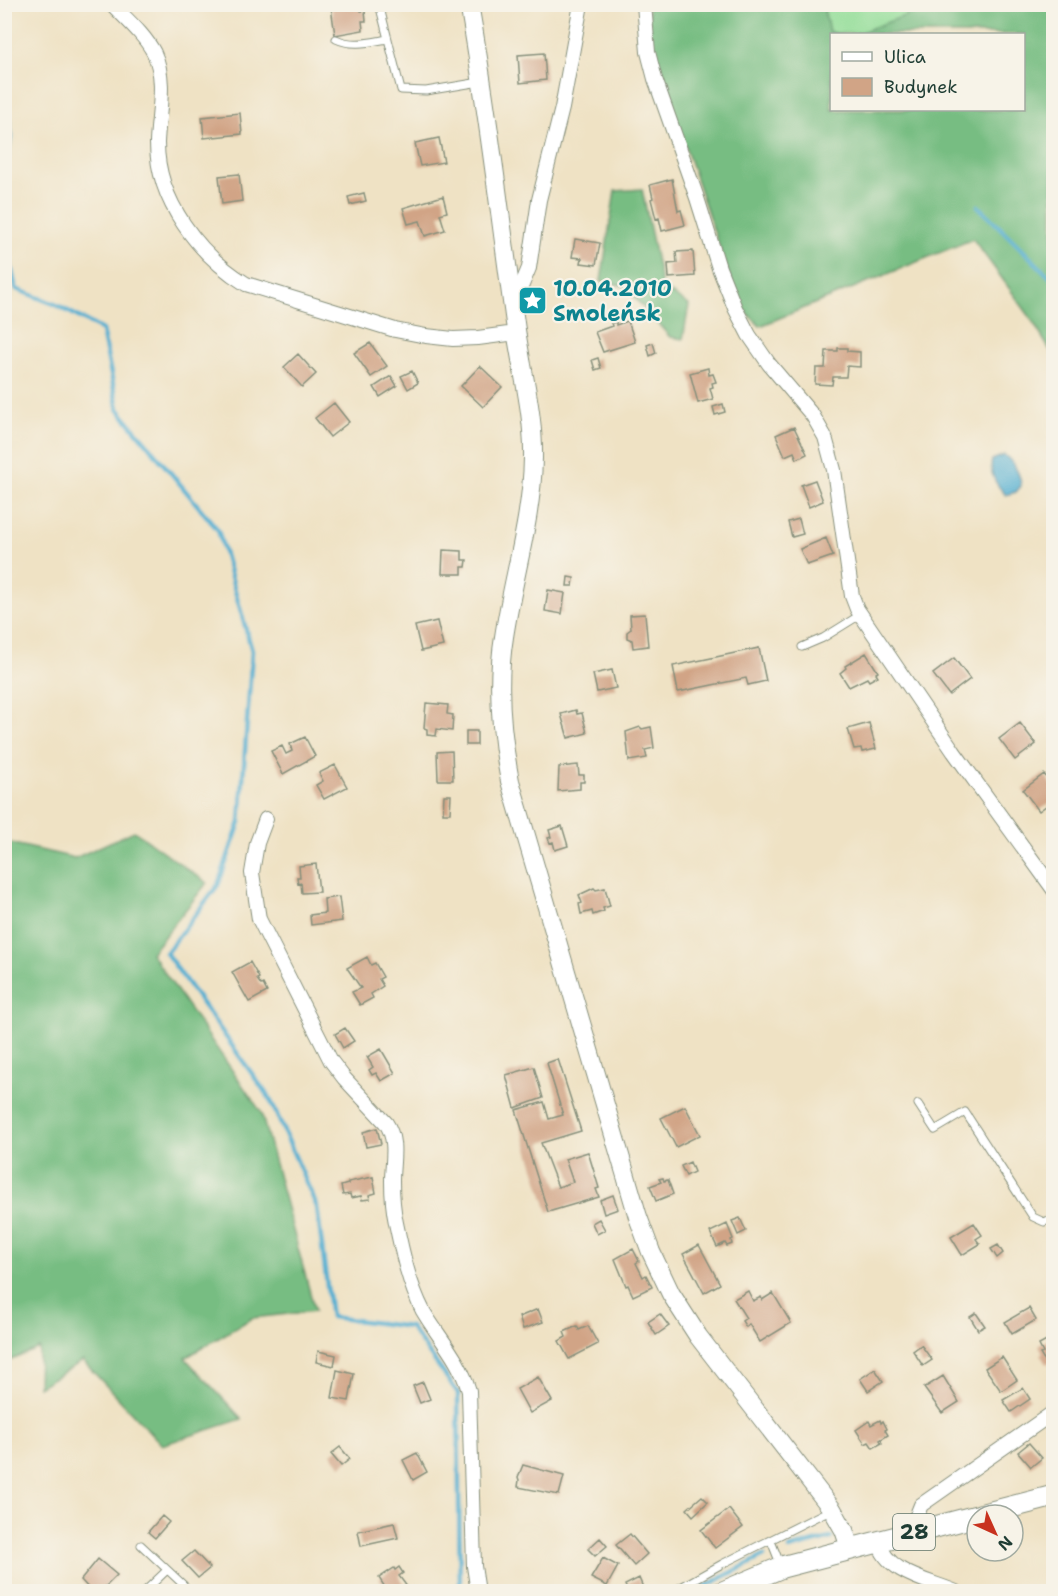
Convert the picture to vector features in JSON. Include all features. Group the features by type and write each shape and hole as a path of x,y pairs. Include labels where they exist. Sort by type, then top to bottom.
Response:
{"main road":[{"name":"28","path":"1025,1503 1053,1496"},
{"name":"28","path":"723,1592 782,1568 965,1519"}],"street":[{"path":"112,4 145,38 154,53 159,68 161,86 157,145 159,169 165,188 176,211 193,236 227,272 255,287 395,330 453,339 516,333"},
{"path":"469,4 482,81 533,456 525,531 504,639 501,668 502,728 507,766 517,807 638,1217 651,1252 671,1294 698,1336 832,1509 844,1530 850,1548"},
{"path":"512,294 521,286 529,268 539,200 562,108 581,4"},
{"path":"644,4 648,52 655,79 719,268 735,308 749,335 769,364 813,416 825,437 834,470 852,596 860,615 1053,890"},
{"path":"266,819 257,843 252,873 259,919 331,1061 391,1131 394,1147 392,1201 410,1280 423,1310 461,1367 467,1384 471,1423 474,1566 478,1592"},
{"path":"918,1531 915,1520 921,1506 1053,1412"},
{"path":"878,1541 881,1552 898,1569 956,1592"}],"lane":[{"path":"379,4 400,90 426,91 482,81"},
{"path":"336,39 345,44 363,44 388,39"},
{"path":"802,647 823,638 860,615"},
{"path":"918,1104 935,1130 965,1112 1033,1217 1044,1222 1053,1218"},
{"path":"672,1592 722,1564 832,1509"},
{"path":"771,1540 782,1568"},
{"path":"141,1545 191,1592"},
{"path":"144,1592 167,1570"}],"green space":[{"path":"828,4 924,4 926,8 879,27 854,33 829,32 824,10"},
{"path":"648,5 828,5 824,10 829,32 834,33 830,33 830,111 1025,111 1025,33 859,33 926,8 924,5 1053,5 1053,355 1028,314 973,239 760,326 739,305 651,46"},
{"path":"642,189 662,287 689,305 683,339 670,337 624,286 601,281 615,191"},
{"path":"134,831 207,883 151,953 261,1112 315,1311 252,1318 185,1358 242,1419 162,1445 83,1361 38,1387 39,1348 4,1363 5,842 75,858"}],"water":[{"path":"1004,455 1016,469 1021,486 1016,492 1006,495 994,479 991,465 992,460"}],"building":[{"path":"359,4 361,11 365,11 366,21 362,21 363,30 335,35 331,7"},
{"path":"544,53 546,80 520,83 518,55"},
{"path":"240,113 242,134 204,138 202,117"},
{"path":"439,138 444,162 420,166 415,143"},
{"path":"239,174 242,201 222,204 219,176"},
{"path":"672,179 678,211 681,210 685,225 662,231 659,218 656,219 650,185"},
{"path":"364,193 366,201 350,205 348,197"},
{"path":"443,196 447,212 440,214 445,230 425,236 420,221 408,224 403,208"},
{"path":"575,239 600,243 596,265 581,263 582,258 572,257"},
{"path":"693,251 695,276 669,278 668,264 677,263 676,252"},
{"path":"628,321 635,342 603,352 595,332 612,326 611,323 616,322 616,325"},
{"path":"370,343 387,366 371,377 354,353"},
{"path":"653,343 656,353 650,356 647,345"},
{"path":"838,348 860,352 860,367 847,366 846,377 833,377 832,385 815,384 816,368 825,368 826,351 838,351"},
{"path":"298,354 316,374 302,387 284,367"},
{"path":"598,358 601,368 595,370 592,360"},
{"path":"480,366 502,387 483,407 461,386"},
{"path":"708,368 709,375 713,374 716,382 712,383 713,387 710,388 713,399 698,403 690,373"},
{"path":"412,371 418,383 408,389 401,376"},
{"path":"391,376 397,386 380,397 374,387"},
{"path":"334,403 349,422 330,437 315,418"},
{"path":"723,404 725,412 715,415 713,407"},
{"path":"794,427 807,454 797,459 794,452 785,456 776,435"},
{"path":"815,480 823,501 809,507 801,485"},
{"path":"799,519 803,534 792,537 788,522"},
{"path":"826,538 833,556 807,565 800,549"},
{"path":"443,550 462,551 462,560 467,560 466,567 462,567 462,574 442,574"},
{"path":"568,577 574,578 573,586 567,586"},
{"path":"548,590 565,593 562,614 545,611"},
{"path":"645,614 648,646 633,648 632,640 627,638 627,632 631,629 630,615"},
{"path":"437,621 443,646 421,651 415,626"},
{"path":"759,648 766,681 748,685 746,678 678,692 673,666"},
{"path":"866,653 878,672 876,673 878,676 869,681 867,678 849,687 840,673 846,668 845,666"},
{"path":"954,658 970,679 949,695 933,674"},
{"path":"612,670 616,688 597,692 593,674"},
{"path":"426,703 448,705 447,714 453,715 452,731 437,729 436,736 427,735 427,729 424,728"},
{"path":"576,710 577,714 582,713 587,733 568,738 561,714"},
{"path":"869,723 876,749 862,752 861,748 854,749 848,729"},
{"path":"1020,723 1036,744 1015,760 999,739"},
{"path":"640,727 642,729 651,727 654,748 645,750 647,758 629,761 626,732"},
{"path":"466,731 477,731 477,745 466,745"},
{"path":"305,737 315,756 283,774 271,751 282,746 286,754 292,751 290,744"},
{"path":"452,751 453,780 438,780 437,752"},
{"path":"335,765 347,787 324,799 316,785 323,781 319,773"},
{"path":"578,765 579,775 584,775 584,782 580,782 580,789 558,791 559,767"},
{"path":"1044,774 1054,787 1054,800 1039,811 1023,790"},
{"path":"444,795 451,795 450,813 443,813"},
{"path":"562,826 568,846 555,850 553,842 550,843 548,838 551,837 549,830"},
{"path":"316,864 319,892 302,893 301,883 298,884 297,877 300,877 299,866"},
{"path":"594,888 596,890 605,888 610,906 593,915 592,911 581,914 579,904 582,903 579,895"},
{"path":"339,897 342,921 311,925 310,915 325,913 324,899"},
{"path":"367,957 371,965 375,963 383,977 379,979 383,986 371,994 373,998 360,1005 352,992 361,988 347,968"},
{"path":"250,962 259,978 257,979 267,992 249,1002 232,972"},
{"path":"345,1028 354,1041 343,1048 335,1034"},
{"path":"381,1049 395,1073 381,1081 376,1073 372,1075 369,1070 373,1067 367,1057"},
{"path":"558,1059 581,1131 541,1143 558,1187 573,1182 565,1159 588,1152 599,1188 596,1189 599,1197 548,1212 516,1110 544,1102 549,1119 563,1115 547,1063"},
{"path":"534,1067 543,1098 515,1108 506,1075"},
{"path":"685,1106 700,1135 676,1147 661,1118"},
{"path":"377,1128 381,1144 366,1147 363,1132"},
{"path":"690,1162 694,1172 686,1176 681,1166"},
{"path":"373,1177 376,1193 369,1195 370,1199 362,1200 361,1196 351,1198 350,1194 343,1195 341,1186 348,1182"},
{"path":"663,1178 664,1181 668,1180 673,1194 656,1201 650,1186 661,1182 659,1179"},
{"path":"613,1195 618,1209 604,1214 600,1200"},
{"path":"740,1218 746,1231 738,1235 732,1221"},
{"path":"599,1219 605,1230 597,1234 592,1223"},
{"path":"974,1223 982,1235 976,1239 980,1244 962,1255 951,1237"},
{"path":"727,1224 733,1239 732,1244 727,1246 725,1243 717,1247 710,1232"},
{"path":"699,1245 720,1284 704,1293 683,1254"},
{"path":"998,1245 1003,1253 997,1258 991,1249"},
{"path":"633,1249 639,1261 636,1263 643,1277 646,1275 652,1287 633,1296 628,1285 626,1286 615,1259"},
{"path":"748,1291 753,1301 761,1297 762,1300 773,1293 791,1323 760,1342 749,1324 746,1327 742,1321 746,1318 734,1299"},
{"path":"1029,1308 1036,1320 1012,1334 1005,1322"},
{"path":"538,1309 543,1322 523,1329 519,1317"},
{"path":"976,1313 985,1326 978,1330 970,1317"},
{"path":"660,1314 669,1326 656,1335 648,1322"},
{"path":"577,1326 579,1330 588,1326 598,1344 569,1359 559,1341 566,1337 564,1332"},
{"path":"1052,1338 1054,1363 1050,1365 1049,1362 1046,1364 1040,1354 1043,1353 1039,1345"},
{"path":"921,1345 932,1360 923,1366 913,1351"},
{"path":"318,1351 336,1355 334,1366 316,1362"},
{"path":"1002,1357 1017,1380 1001,1391 985,1368"},
{"path":"875,1369 883,1381 868,1391 860,1379"},
{"path":"337,1370 354,1374 349,1401 332,1398"},
{"path":"943,1376 959,1402 942,1413 924,1388"},
{"path":"538,1377 552,1401 530,1413 517,1389"},
{"path":"423,1382 430,1399 420,1403 413,1386"},
{"path":"1023,1388 1030,1399 1011,1412 1003,1400"},
{"path":"880,1420 881,1423 883,1421 888,1435 880,1440 882,1443 873,1448 869,1442 865,1444 856,1430 869,1421 871,1425"},
{"path":"1029,1443 1042,1458 1031,1467 1018,1452"},
{"path":"340,1447 350,1459 341,1466 331,1454"},
{"path":"417,1453 427,1472 413,1480 403,1460"},
{"path":"523,1465 564,1476 559,1495 518,1487 518,1477"},
{"path":"702,1496 708,1502 693,1516 687,1509"},
{"path":"729,1509 743,1527 715,1548 701,1530"},
{"path":"162,1516 169,1522 155,1538 148,1532"},
{"path":"394,1523 398,1538 361,1546 358,1531"},
{"path":"630,1534 647,1554 634,1566 616,1545"},
{"path":"600,1538 607,1546 595,1556 588,1549"},
{"path":"194,1551 210,1568 198,1578 182,1561"},
{"path":"603,1558 618,1566 607,1586 591,1578"},
{"path":"98,1559 117,1575 100,1592 92,1592 81,1580"},
{"path":"399,1567 403,1573 399,1576 408,1588 404,1592 388,1592 379,1578"},
{"path":"639,1578 644,1590 628,1592 625,1585"}],"waterway":[{"path":"4,93 11,134 4,180"},
{"path":"978,206 1054,281"},
{"path":"4,235 16,289 57,305 102,330 118,409 218,530 252,651 240,822 218,885 166,953 270,1099 317,1207 331,1317 410,1327 458,1393 460,1592"},
{"path":"789,1549 831,1538"},
{"path":"694,1592 764,1556"}],"place":[{"name":"10.04.2010 Smoleńsk","path":"532,301"}]}
